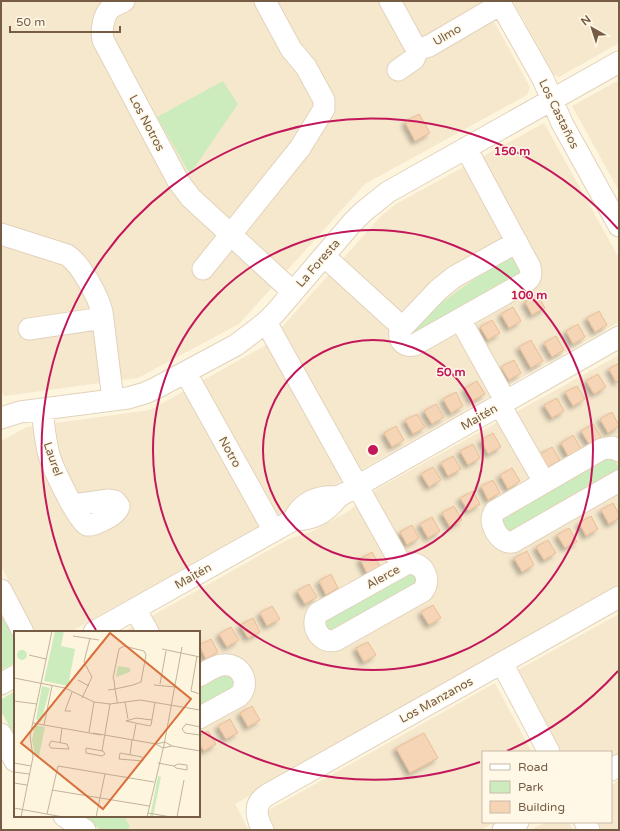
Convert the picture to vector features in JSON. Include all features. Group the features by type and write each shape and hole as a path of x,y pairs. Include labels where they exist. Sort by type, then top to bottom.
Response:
{"street":[{"name":"Los Notros","path":"124,1 112,7 106,14 102,32 105,45 182,188 293,292"},
{"path":"203,270 303,144 323,112 325,105 324,100 306,67 291,49 265,1"},
{"name":"Ulmo","path":"390,1 412,44 419,47 429,46 500,2"},
{"name":"Los Castaños","path":"500,2 543,79 565,128 619,226"},
{"path":"398,70 414,59 419,47"},
{"name":"La Foresta","path":"1,418 20,412 134,397 186,373 236,345 266,322 352,223 375,202 400,184 619,62"},
{"path":"466,148 517,242 531,271 531,276 528,280 414,345 405,345 399,339 400,330 402,327 438,290 454,277 517,242"},
{"path":"1,234 61,253 72,259 80,267 98,300 103,318 113,400"},
{"path":"324,256 402,327"},
{"path":"29,329 103,318"},
{"path":"460,319 544,482"},
{"path":"266,322 402,566"},
{"name":"Maitén","path":"96,631 293,520 310,519 326,511 338,497 619,337"},
{"name":"Notro","path":"186,373 274,531"},
{"name":"Laurel","path":"42,410 49,454 55,470 73,505"},
{"path":"619,451 612,446 607,447 495,511 492,520 502,539 509,543 513,542 619,481"},
{"name":"Alerce","path":"406,564 415,564 423,569 426,573 427,582 423,591 332,642 327,641 320,636 314,618 318,613 402,566 406,564"},
{"path":"1,590 22,631"},
{"name":"Los Manzanos","path":"263,830 257,818 257,807 267,795 619,597"},
{"path":"135,609 147,631"},
{"path":"502,663 548,751"},
{"path":"200,675 217,666 228,664 233,666 243,675 245,684 242,693 239,696 200,717"},
{"path":"1,684 14,677"},
{"path":"1,734 14,759"},
{"path":"66,817 85,830"},
{"path":"503,830 516,823"}],"shaded area":[{"path":"1,1 483,1 530,87 527,95 365,184 239,324 138,378 4,396 1,390"},
{"path":"513,1 619,1 619,43 559,77 554,75"},
{"path":"619,80 619,191 572,106"},
{"path":"544,123 619,258 619,322 359,471 72,631 34,631 1,566 1,441 27,427 150,410 266,345 381,216 396,204"},
{"path":"619,355 619,586 235,804 249,830 108,830 113,817 200,817 200,631 125,631 289,539 313,531 347,512 377,489"},
{"path":"619,614 619,753 612,757 612,751 558,751 516,671"},
{"path":"495,683 531,751 482,751 482,823 493,823 481,830 273,830 267,811"},
{"path":"619,780 619,830 600,830 596,823 612,823 612,784"},
{"path":"544,823 570,823 573,830 531,830"}],"green space":[{"path":"223,81 238,104 190,174 157,117"},
{"path":"511,253 521,274 409,338 409,326"},
{"path":"606,457 615,461 619,468 613,477 510,536 498,517"},
{"path":"412,567 419,584 341,631 323,631 323,616"},
{"path":"1,610 14,634 14,664 1,670"},
{"path":"226,669 238,685 200,710 200,682"},
{"path":"14,692 14,735 1,711 2,699"},
{"path":"85,817 125,817 130,827 125,830 100,830"}],"building":[{"path":"419,114 430,133 415,141 405,122"},
{"path":"537,294 545,308 532,315 525,302"},
{"path":"513,307 521,321 509,328 501,314"},
{"path":"599,311 607,325 595,332 587,318"},
{"path":"492,320 500,333 488,340 480,327"},
{"path":"578,324 585,337 573,344 566,331"},
{"path":"556,336 564,350 552,357 544,343"},
{"path":"531,340 543,361 531,368 519,347"},
{"path":"514,360 521,373 509,380 501,367"},
{"path":"619,363 619,381 616,382 609,369"},
{"path":"598,374 606,387 594,394 586,381"},
{"path":"477,381 485,394 472,401 465,388"},
{"path":"577,386 585,399 573,406 565,392"},
{"path":"456,392 463,406 451,413 443,399"},
{"path":"557,398 564,411 552,418 544,405"},
{"path":"436,404 444,417 432,424 424,411"},
{"path":"612,412 619,426 608,433 600,419"},
{"path":"417,414 425,427 413,434 405,420"},
{"path":"593,424 601,437 589,444 581,431"},
{"path":"396,426 404,440 392,447 384,433"},
{"path":"493,433 501,447 488,454 481,440"},
{"path":"573,435 581,449 568,456 561,443"},
{"path":"473,444 480,458 468,465 460,451"},
{"path":"552,447 560,460 548,467 540,454"},
{"path":"453,456 461,469 448,476 441,463"},
{"path":"433,467 441,480 429,487 421,474"},
{"path":"512,468 520,481 508,489 500,475"},
{"path":"493,480 500,493 488,500 481,486"},
{"path":"473,491 480,504 468,511 460,498"},
{"path":"613,503 619,514 619,518 609,524 601,510"},
{"path":"454,506 462,520 450,527 442,513"},
{"path":"591,516 598,529 586,536 579,523"},
{"path":"432,517 440,531 428,538 420,524"},
{"path":"412,525 419,538 407,545 400,532"},
{"path":"569,528 577,542 565,548 557,535"},
{"path":"548,540 556,553 544,560 536,547"},
{"path":"527,551 534,565 522,572 514,558"},
{"path":"372,552 380,566 367,573 360,559"},
{"path":"331,574 338,588 326,595 319,581"},
{"path":"309,584 317,597 305,604 297,591"},
{"path":"433,605 441,618 429,625 421,612"},
{"path":"272,606 280,619 267,626 260,613"},
{"path":"253,618 260,632 248,638 240,625"},
{"path":"231,627 239,640 227,647 219,634"},
{"path":"211,639 218,652 206,659 200,644"},
{"path":"368,642 376,655 364,662 356,648"},
{"path":"252,706 260,720 248,727 240,713"},
{"path":"230,719 238,733 226,739 218,726"},
{"path":"208,731 216,744 204,751 200,745 200,735"},
{"path":"424,733 438,758 410,773 396,748"}]}
